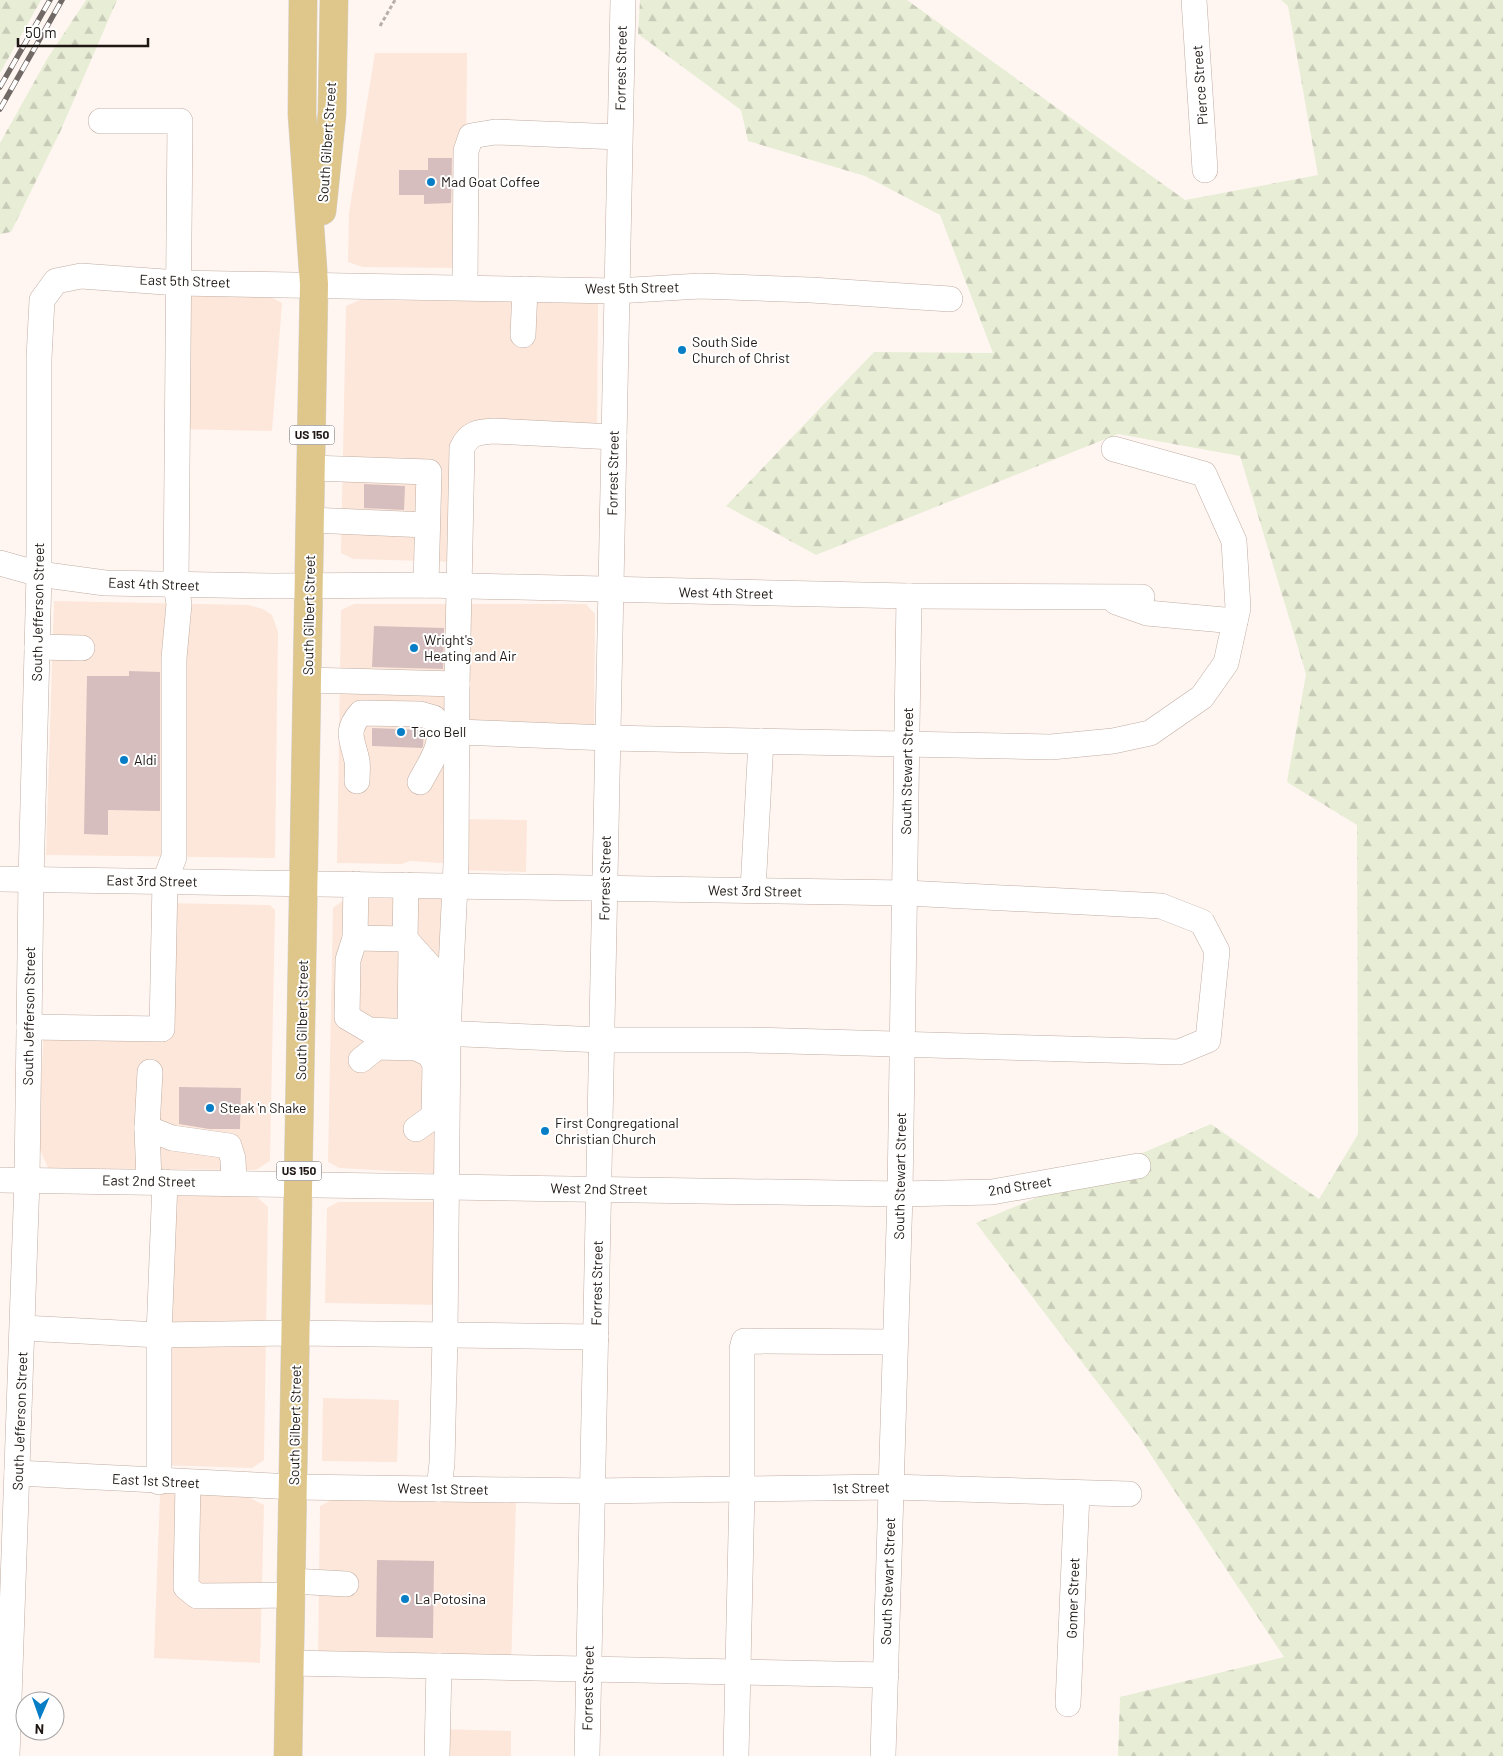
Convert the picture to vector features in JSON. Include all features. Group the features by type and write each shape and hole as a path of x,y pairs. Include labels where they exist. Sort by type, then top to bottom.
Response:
{"main road":[{"name":"South Gilbert Street","path":"288,1756 314,284 302,114 303,0"},
{"name":"South Gilbert Street","path":"314,284 332,114 334,0"}],"street":[{"name":"Forrest Street","path":"587,1756 623,0"},
{"name":"Pierce Street","path":"1194,0 1206,170"},
{"path":"29,1027 162,1029 164,881 174,857 174,658 179,604 176,584 180,121 101,121"},
{"path":"465,287 466,151 471,136 495,132 620,137"},
{"name":"East 5th Street","path":"56,281 81,276 179,282 314,284"},
{"name":"South Jefferson Street","path":"8,1756 27,1180 31,880 39,574 39,348 42,300 56,281"},
{"name":"West 5th Street","path":"314,284 616,291 700,286 811,290 950,299"},
{"path":"523,335 524,289"},
{"path":"430,1032 454,886 462,448 467,438 478,432 493,431 614,437"},
{"path":"458,732 608,738 907,745 1058,746 1113,741 1150,733 1202,697 1226,663 1238,608 1234,541 1204,474 1114,449"},
{"path":"311,468 429,472 426,585"},
{"path":"310,520 427,525"},
{"name":"East 4th Street","path":"0,563 39,574 105,583 309,585"},
{"name":"West 4th Street","path":"309,585 426,585 612,591 909,596 1142,597"},
{"name":"South Stewart Street","path":"883,1756 900,1194 909,596"},
{"path":"1102,597 1147,613 1235,621"},
{"path":"37,647 82,648"},
{"path":"307,680 457,684"},
{"path":"357,781 357,763 350,739 352,724 361,713 420,714 434,718 440,728 441,740 420,782"},
{"path":"753,890 760,741"},
{"name":"East 3rd Street","path":"0,879 304,883"},
{"name":"West 3rd Street","path":"304,883 906,892 1161,906 1202,922 1218,951 1208,1040 1179,1052 903,1044"},
{"path":"356,884 355,938 348,960 347,1017 368,1030 602,1040 749,1040 903,1044"},
{"path":"406,885 408,942 433,970 430,1032 446,1186 445,1336 442,1464 439,1489"},
{"path":"355,938 408,942"},
{"path":"361,1060 377,1047 416,1048 429,1054 435,1064 434,1116 416,1129"},
{"path":"150,1072 147,1128 157,1182 159,1482"},
{"path":"147,1128 172,1138 229,1146 233,1159 234,1182"},
{"name":"2nd Street","path":"900,1194 992,1192 1138,1166"},
{"name":"East 2nd Street","path":"0,1180 299,1184"},
{"name":"West 2nd Street","path":"299,1184 900,1194"},
{"path":"23,1328 159,1334 296,1333 596,1337"},
{"path":"736,1756 742,1490 742,1349 744,1341 896,1342"},
{"name":"East 1st Street","path":"17,1473 159,1482 294,1487"},
{"path":"188,1483 186,1587 197,1596 346,1584"},
{"name":"West 1st Street","path":"294,1487 592,1491"},
{"name":"1st Street","path":"592,1491 891,1487 1129,1494"},
{"name":"Gomer Street","path":"1068,1704 1077,1492"},
{"path":"290,1663 589,1670 738,1670 886,1675"},
{"path":"437,1756 439,1666"}],"path":[{"path":"380,26 395,0"}],"shaded area":[{"path":"375,53 467,53 465,268 363,267 348,262 349,213"},
{"path":"179,294 265,294 282,303 272,431 178,429"},
{"path":"360,300 598,302 597,436 467,438 460,562 353,559 341,553 346,306"},
{"path":"54,601 248,605 263,609 272,615 278,632 275,858 46,855"},
{"path":"354,604 586,604 595,614 594,737 458,732 456,819 527,820 526,872 455,870 456,864 410,861 402,864 337,863 341,610"},
{"path":"347,898 453,899 446,1174 339,1168 328,1162 333,908"},
{"path":"164,903 270,905 275,910 270,1161 256,1170 48,1168 38,1145 44,1028 162,1029"},
{"path":"164,1194 257,1197 268,1207 264,1460 252,1468 159,1465"},
{"path":"338,1202 445,1202 445,1305 325,1303 327,1208"},
{"path":"323,1398 399,1400 397,1462 322,1461"},
{"path":"160,1493 248,1497 264,1505 260,1663 154,1658"},
{"path":"339,1496 516,1499 511,1668 318,1664 320,1506"},
{"path":"438,1729 511,1731 511,1756 437,1756"}],"green space":[{"path":"0,0 41,0 0,73"},
{"path":"86,0 117,0 60,132 11,232 0,234 0,143 47,59"},
{"path":"640,0 907,0 1185,200 1318,175 1288,6 1281,0 1503,0 1503,1756 1118,1756 1120,1697 1284,1657 1139,1437 976,1223 1211,1124 1319,1199 1358,1134 1357,825 1287,782 1306,674 1240,456 1118,434 816,555 726,506 874,352 993,353 940,215 865,176 748,141 741,110 638,34"}],"building":[{"name":"Mad Goat Coffee","path":"428,158 452,158 451,203 424,204 424,195 399,195 399,170 428,170"},
{"path":"364,484 405,486 404,510 364,508"},
{"name":"Wright's Heating and Air","path":"374,626 444,628 443,669 372,667"},
{"name":"Aldi","path":"129,671 160,672 160,811 108,810 108,835 84,834 87,676 129,676"},
{"path":"372,728 424,730 423,746 422,748 372,746"},
{"name":"Steak 'n Shake","path":"179,1087 241,1088 240,1129 209,1129 179,1124"},
{"name":"La Potosina","path":"377,1560 434,1561 433,1638 376,1637"}],"railway":[{"path":"0,87 50,0"},
{"path":"0,109 62,0"}],"place":[{"name":"Mad Goat Coffee","path":"431,182"},
{"name":"South Side Church of Christ","path":"682,350"},
{"name":"Wright's Heating and Air","path":"414,648"},
{"name":"Taco Bell","path":"401,732"},
{"name":"Aldi","path":"124,760"},
{"name":"Steak 'n Shake","path":"210,1108"},
{"name":"First Congregational Christian Church","path":"545,1131"},
{"name":"La Potosina","path":"405,1599"}]}
